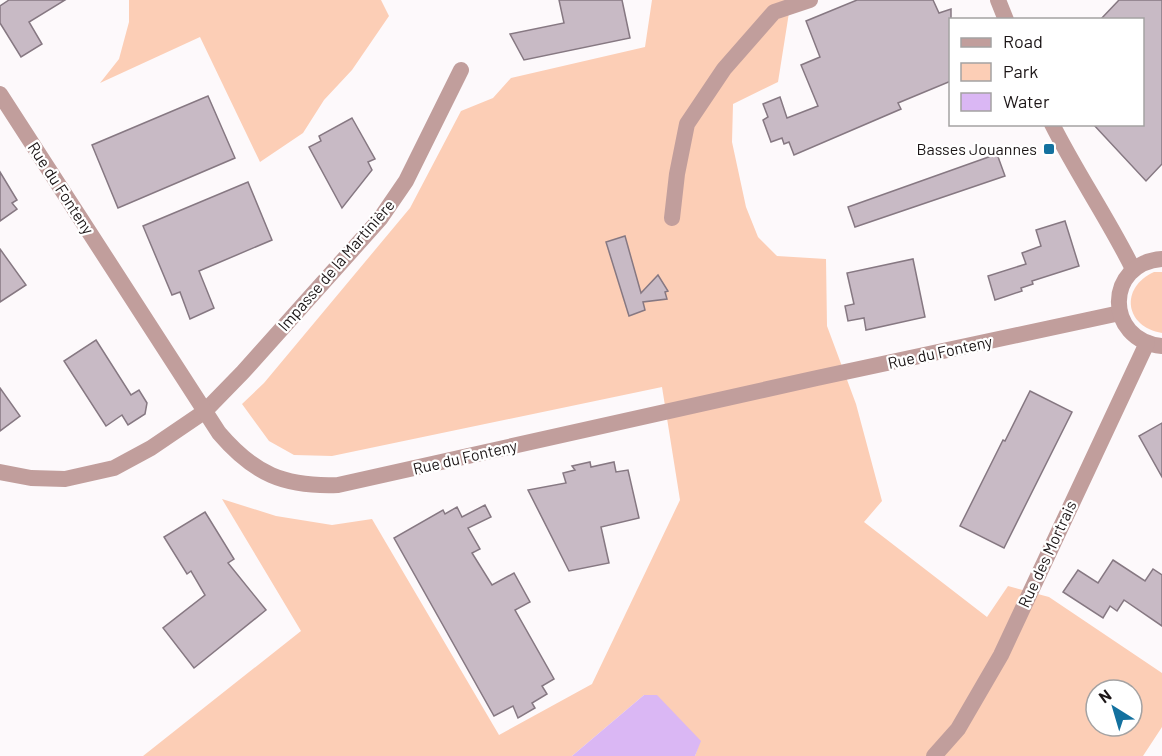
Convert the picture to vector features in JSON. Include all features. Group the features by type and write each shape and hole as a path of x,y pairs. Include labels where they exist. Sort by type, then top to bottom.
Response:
{"street":[{"path":"672,218 677,174 687,124 724,69 774,12 810,0"},
{"path":"998,0 1005,18"},
{"name":"Impasse de la Martinière","path":"0,472 31,478 65,479 114,468 151,448 204,412 243,372 380,219 406,181 461,70"},
{"name":"Rue du Fonteny","path":"0,94 219,433 232,449 251,465 281,480 312,486 338,485 817,378 1120,314"},
{"path":"1053,126 1077,172 1117,236 1133,269"},
{"path":"1155,345 1130,332 1120,314 1118,302 1125,279 1133,269 1142,263 1162,259"},
{"name":"Rue des Mortrais","path":"934,756 958,729 1001,655 1155,345"}],"green space":[{"path":"129,0 381,0 389,16 352,70 324,100 303,133 260,162 200,37 100,83 119,59 129,22"},
{"path":"652,0 791,0 778,82 733,104 732,142 746,207 758,237 777,256 826,259 827,326 856,404 882,501 864,522 987,617 1008,586 1049,597 1162,673 1162,727 1143,756 695,756 700,741 644,695 572,756 143,756 301,631 222,499 276,516 332,525 372,519 499,735 592,684 680,500 662,387 332,456 294,455 269,441 242,404 264,383 410,208 461,111 493,98 511,78 645,47"},
{"path":"1154,272 1162,272 1162,333 1140,323 1131,306 1131,297 1135,287"}],"water":[{"path":"644,695 657,695 701,741 695,756 572,756"}],"building":[{"path":"9,0 65,0 29,22 42,44 21,57 0,23 0,6"},
{"path":"559,0 622,0 630,38 524,60 510,34 564,23"},
{"path":"857,0 933,0 939,13 951,9 949,82 898,103 901,109 794,155 789,142 784,144 782,138 771,142 763,120 768,117 763,104 780,97 787,118 818,106 801,65 820,57 806,21"},
{"path":"1119,0 1162,0 1162,164 1146,181 1095,126 1144,126 1144,18 1102,18"},
{"path":"208,96 235,158 118,208 92,145"},
{"path":"352,118 375,159 368,162 372,170 342,208 309,147 321,141 319,136"},
{"path":"997,154 1005,176 855,227 848,207"},
{"path":"0,172 17,200 12,203 17,209 0,221"},
{"path":"248,182 272,240 199,271 214,308 190,319 180,292 172,295 143,226"},
{"path":"1065,221 1079,266 1032,281 1033,284 1021,288 1022,291 995,300 988,276 1026,264 1022,253 1041,246 1036,230"},
{"path":"625,236 641,293 658,275 668,291 665,292 667,299 643,302 645,310 629,316 606,242"},
{"path":"0,249 26,285 0,302"},
{"path":"913,259 925,317 866,330 864,318 848,321 845,306 854,304 847,273"},
{"path":"96,340 131,395 139,390 147,403 145,414 128,425 122,415 106,426 64,361"},
{"path":"0,388 20,416 0,431"},
{"path":"1030,391 1072,412 1004,548 960,526"},
{"path":"1162,423 1162,477 1139,436"},
{"path":"590,462 591,467 614,462 616,472 628,470 639,518 601,527 609,563 569,571 528,490 566,483 563,473 575,470 572,466"},
{"path":"485,505 491,517 468,528 480,549 472,553 492,585 514,573 530,602 515,610 554,679 542,686 547,694 532,703 535,708 518,718 513,706 494,716 394,538 443,510 445,514 457,507 462,517"},
{"path":"205,512 234,559 228,563 266,610 194,668 163,628 205,595 191,571 187,574 164,537"},
{"path":"1113,560 1145,581 1153,569 1162,575 1162,626 1124,600 1117,611 1110,606 1103,618 1063,592 1078,570 1098,583"}],"place":[{"name":"Basses Jouannes","path":"1049,149"}]}
